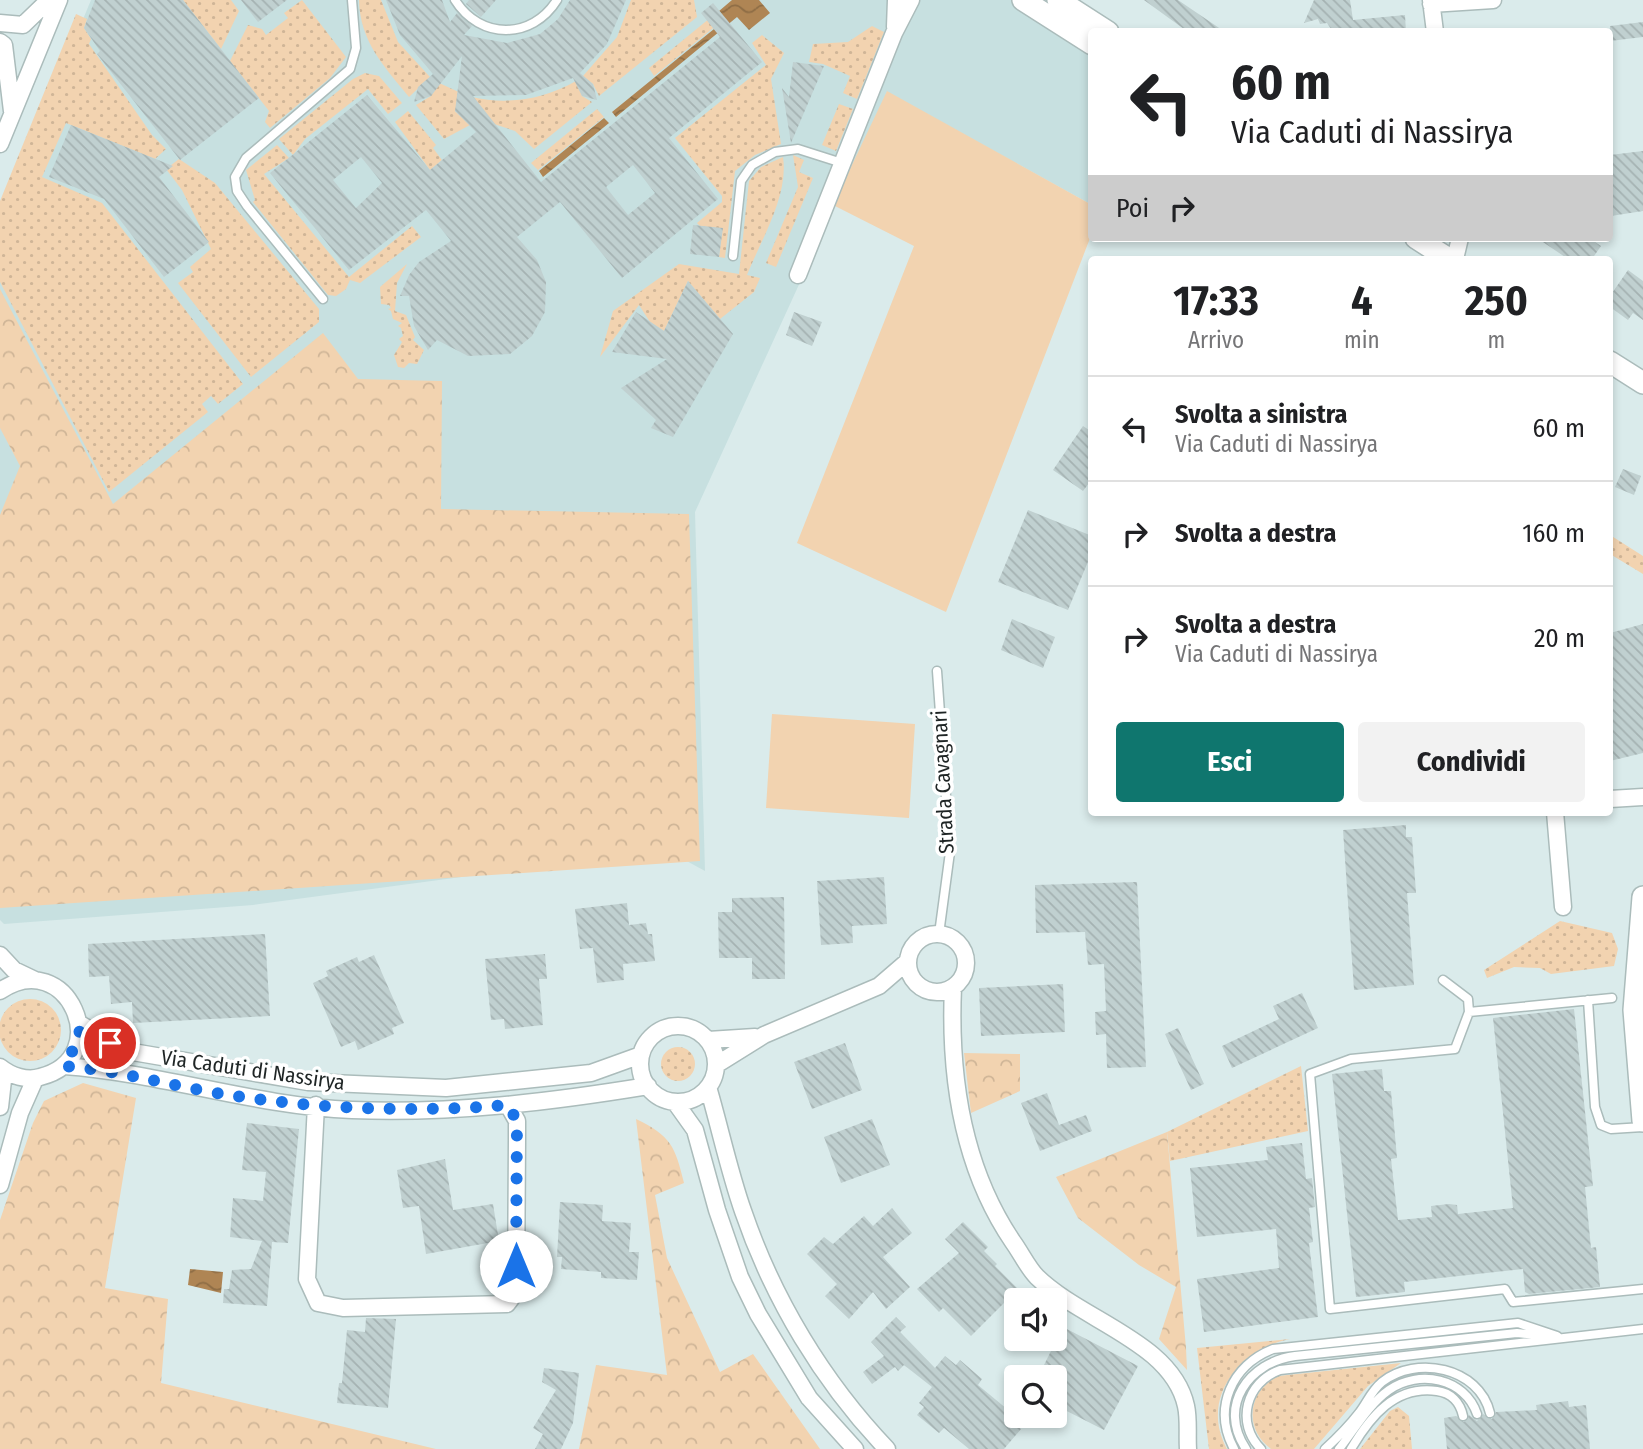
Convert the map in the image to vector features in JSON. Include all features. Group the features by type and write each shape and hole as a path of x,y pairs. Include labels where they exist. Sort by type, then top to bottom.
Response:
{"street":[{"path":"0,23 23,25 49,0"},
{"path":"0,145 59,0"},
{"path":"894,33 896,0"},
{"path":"798,275 894,33 911,0"},
{"path":"1023,0 1088,41"},
{"path":"1058,0 1102,28"},
{"path":"1434,28 1431,2 1493,0"},
{"path":"0,42 4,44 13,113"},
{"path":"1424,242 1445,256"},
{"path":"1613,364 1643,383"},
{"path":"1613,799 1643,797"},
{"path":"1555,816 1563,906"},
{"path":"1643,897 1634,1010 1643,1124"},
{"path":"716,1065 764,1035 881,984 908,961 915,944 922,938 939,934 956,941 965,956 964,974 953,987 930,991 915,983 881,984"},
{"path":"0,955 14,970 53,985 66,995 80,1024 79,1039 64,1066 51,1075 35,1079 19,1077 2,1069 0,1107"},
{"path":"908,961 915,983"},
{"path":"0,992 23,981 37,981"},
{"path":"953,987 956,1087 973,1167 991,1209 1037,1276 1094,1319 1151,1352 1173,1373 1186,1407 1188,1449"},
{"name":"Via Caduti di Nassirya","path":"80,1024 127,1051 309,1082 446,1088 591,1073 641,1055"},
{"path":"764,1035 708,1040 688,1027 664,1029 653,1035 641,1055 642,1077 655,1094 675,1102 695,1130 722,1222 758,1314 809,1398 855,1449"},
{"path":"675,1102 699,1096 708,1087 716,1065 708,1040"},
{"name":"Via Caduti di Nassirya","path":"64,1066 107,1069 210,1092 351,1110 508,1105 648,1086"},
{"path":"0,1185 20,1113 35,1079"},
{"path":"708,1087 743,1212 787,1315 858,1419 887,1449"},
{"path":"316,1105 307,1279 318,1303 343,1308 507,1304 516,1292 517,1121 508,1105"}],"lane":[{"path":"323,299 247,206 237,191 235,177 246,158 351,69 356,52 352,0"},
{"path":"455,0 474,21 491,29 510,31 537,22 557,0"},
{"path":"733,256 741,181 752,165 775,152 798,149 842,163"},
{"name":"Strada Cavagnari","path":"937,671 950,852 939,934"},
{"path":"1443,980 1468,999 1469,1012 1455,1049 1351,1059 1310,1074 1331,1309 1505,1289 1513,1302 1643,1289"},
{"path":"1469,1012 1612,998"},
{"path":"1588,1000 1595,1107 1601,1125 1611,1129 1643,1124"},
{"path":"1234,1449 1224,1422 1229,1389 1243,1367 1273,1349 1521,1323 1563,1337"},
{"path":"1261,1449 1249,1432 1246,1409 1255,1387 1273,1372 1643,1329"},
{"path":"1246,1449 1238,1432 1236,1403 1249,1376 1270,1362 1295,1356 1517,1333 1563,1337"},
{"path":"1325,1449 1355,1417 1375,1388 1387,1379 1409,1371 1441,1369 1462,1376 1481,1393 1490,1413"},
{"path":"1339,1449 1382,1395 1406,1382 1435,1380 1455,1385 1465,1394 1477,1414"},
{"path":"1351,1449 1373,1416 1404,1394 1444,1392 1458,1402 1463,1416"}],"shaded area":[{"path":"91,0 1080,0 1071,8 1088,28 1088,203 887,92 695,512 705,871 670,852 640,853 253,905 4,924 0,920 0,219"}],"green space":[{"path":"183,0 231,0 239,11 221,49"},
{"path":"302,0 346,57 330,78 270,128 265,122 269,111 230,61 248,25 262,29 266,35 288,18 284,13"},
{"path":"359,0 381,0 398,42 430,77 409,97 375,53 364,29"},
{"path":"631,0 694,0 697,17 599,96 593,84 583,76 617,37"},
{"path":"76,14 87,19 84,28 91,39 89,44 152,135 166,149 155,159 66,123 42,177 102,203 243,384 218,404 211,396 202,404 208,412 109,492 0,282 0,201"},
{"path":"710,18 717,25 654,76 649,68"},
{"path":"872,26 884,32 857,99 843,93 850,76 823,64 809,62 813,44 848,42"},
{"path":"762,35 784,53 771,79 781,144 755,155 735,171 725,258 719,257 722,229 700,226 697,223 722,202 722,196 675,138 766,65 752,43"},
{"path":"365,73 379,76 402,103 388,114 368,89 305,139 293,155 279,139 353,79"},
{"path":"576,81 582,96 592,102 534,149 515,131 494,124 471,97 498,101 525,99 550,93"},
{"path":"437,82 463,94 455,111 470,125 444,139 416,105 431,96"},
{"path":"887,91 1088,203 1089,242 946,612 797,543 914,246 833,205"},
{"path":"839,104 853,109 836,151 822,145"},
{"path":"597,109 604,117 538,170 531,163"},
{"path":"408,111 436,145 433,148 442,160 430,170 395,122"},
{"path":"277,145 289,158 264,174 349,277 412,226 421,237 360,283 350,280 346,289 336,296 328,295 253,202 255,200 246,170"},
{"path":"793,155 804,160 799,172 813,178 776,267 766,263 798,187"},
{"path":"783,157 784,172 778,202 747,275 760,278 754,292 720,319 688,281 664,331 650,322 639,305 600,357 613,311 679,264 739,274 749,181 761,167"},
{"path":"179,159 215,183 319,309 319,322 251,377 178,283 193,272 190,267 211,249 182,190 166,169"},
{"path":"407,264 397,283 395,311 406,315 415,337 413,340 424,350 417,364 409,363 404,368 398,367 394,355 402,342 399,339 403,336 401,328 398,326 402,323 393,319 389,305 381,304 380,287"},
{"path":"0,289 113,504 323,333 358,379 442,381 441,509 689,514 700,861 0,908 0,515 20,466 0,428"},
{"path":"1613,537 1643,556 1643,574 1613,556"},
{"path":"772,714 915,724 909,818 766,808"},
{"path":"1560,921 1612,933 1618,949 1614,966 1551,974 1540,968 1514,967 1487,978 1484,970"},
{"path":"24,999 36,999 52,1008 59,1018 59,1042 52,1052 36,1061 24,1061 13,1056 4,1047 -1,1036 -1,1024 4,1013 13,1004"},
{"path":"678,1047 690,1052 695,1064 690,1076 678,1081 666,1076 661,1064 666,1052"},
{"path":"964,1053 1020,1054 1020,1091 971,1113"},
{"path":"1301,1066 1308,1131 1170,1161 1167,1132"},
{"path":"83,1083 136,1098 105,1288 168,1299 161,1383 436,1449 0,1449 0,1220 33,1123 44,1101"},
{"path":"636,1119 664,1137 678,1160 684,1183 655,1195 667,1258 720,1372 753,1354 820,1449 579,1449 596,1365 667,1375"},
{"path":"1167,1132 1187,1370 1159,1339 1176,1287 1139,1265 1078,1218 1056,1177"},
{"path":"1290,1339 1255,1353 1229,1379 1221,1394 1218,1412 1220,1430 1227,1449 1209,1449 1197,1348"},
{"path":"1401,1363 1368,1386 1314,1449 1271,1449 1256,1431 1253,1421 1255,1400 1260,1391 1278,1376"},
{"path":"1398,1407 1409,1416 1412,1449 1360,1449 1390,1411"}],"water":[{"path":"732,0 759,0 770,13 749,30 737,17 616,117 612,112 714,29 712,17"},
{"path":"604,118 609,123 543,177 539,171"},
{"path":"190,1269 223,1272 221,1293 188,1285"}],"building":[{"path":"95,0 183,0 259,98 180,160 97,54 100,51 84,28"},
{"path":"241,0 287,0 258,22"},
{"path":"386,0 442,0 450,22 457,13 472,26 464,35 507,43 540,34 558,19 570,0 626,0 607,44 580,73 593,84 597,100 582,96 573,78 526,95 473,96 541,182 720,37 701,13 713,3 762,62 669,138 718,199 622,278 560,202 517,237 537,260 546,282 545,312 532,336 510,354 468,356 437,340 428,350 414,326 409,296 400,296 409,275 419,262 451,241 426,210 349,270 270,173 367,95 430,170 476,132 455,111 462,56 431,96 414,102 418,87 433,74 400,35","holes":["361,157 382,183 356,208 333,180","633,165 655,193 628,215 606,187"]},
{"path":"469,0 496,0 481,17 466,4"},
{"path":"1144,0 1178,0 1219,28 1182,28"},
{"path":"1314,0 1350,0 1353,20 1405,15 1406,28 1330,28 1327,23 1320,24 1318,19 1304,23"},
{"path":"1643,22 1643,37 1613,41 1613,28 1610,26"},
{"path":"793,62 824,66 791,143 782,88 789,97"},
{"path":"71,125 173,166 159,177 209,242 164,277 104,199 49,177"},
{"path":"1643,151 1643,211 1613,216 1613,155"},
{"path":"693,225 723,228 719,257 690,254"},
{"path":"1543,242 1595,242 1601,246 1594,256 1564,256"},
{"path":"1628,270 1643,281 1643,320 1633,313 1628,320 1613,309 1613,292"},
{"path":"688,281 733,334 673,437 651,428 656,420 621,388 667,359 612,352 636,312 664,331"},
{"path":"794,312 822,322 812,346 786,335"},
{"path":"1083,426 1088,429 1088,484 1083,491 1053,470"},
{"path":"1623,469 1641,476 1634,495 1615,487"},
{"path":"1028,510 1088,534 1088,562 1068,610 998,582"},
{"path":"1012,619 1055,637 1043,668 1001,650"},
{"path":"1643,624 1643,753 1613,760 1613,632"},
{"path":"1406,825 1406,837 1412,837 1416,893 1407,893 1414,985 1354,990 1343,830"},
{"path":"884,877 887,924 852,926 853,943 821,945 817,881"},
{"path":"1137,882 1146,1067 1107,1068 1106,1034 1096,1035 1095,1012 1106,1011 1104,964 1088,965 1085,932 1036,933 1035,885"},
{"path":"784,897 785,979 752,979 752,958 719,958 718,912 732,912 732,898"},
{"path":"627,903 629,925 646,923 648,934 652,934 655,961 623,964 624,980 597,983 593,948 580,949 575,909"},
{"path":"265,934 270,1016 133,1023 132,1002 111,1004 109,976 89,977 88,944"},
{"path":"545,954 547,979 539,979 543,1025 505,1029 504,1019 491,1020 485,959"},
{"path":"374,955 404,1023 392,1028 394,1034 358,1050 355,1041 341,1047 313,983 328,976 326,971 357,957 359,962"},
{"path":"1063,984 1065,1032 981,1036 979,988"},
{"path":"1302,993 1318,1028 1232,1068 1222,1046 1279,1019 1273,1006"},
{"path":"1574,1009 1593,1186 1585,1187 1591,1248 1596,1247 1600,1287 1529,1294 1525,1292 1523,1269 1404,1282 1405,1292 1356,1297 1332,1074 1382,1069 1384,1091 1391,1091 1397,1158 1391,1159 1398,1220 1432,1217 1431,1206 1449,1204 1457,1205 1458,1214 1513,1208 1493,1018"},
{"path":"1178,1028 1204,1084 1191,1090 1165,1034"},
{"path":"845,1043 862,1090 812,1109 794,1062"},
{"path":"1047,1093 1059,1125 1086,1115 1092,1131 1040,1151 1021,1103"},
{"path":"872,1119 890,1165 841,1183 824,1137"},
{"path":"247,1123 299,1129 288,1243 272,1242 267,1306 223,1303 224,1289 229,1289 232,1270 251,1269 262,1241 230,1237 233,1198 263,1201 266,1172 242,1170"},
{"path":"1302,1143 1306,1179 1312,1178 1315,1207 1309,1208 1313,1242 1309,1243 1318,1317 1204,1332 1197,1279 1279,1268 1276,1229 1197,1237 1190,1168 1268,1160 1266,1147"},
{"path":"445,1159 453,1210 493,1204 499,1241 426,1254 419,1206 403,1208 397,1170"},
{"path":"560,1202 603,1205 602,1221 631,1223 629,1252 639,1252 637,1280 601,1278 601,1272 561,1269 562,1257 557,1257"},
{"path":"892,1208 912,1233 883,1257 910,1287 886,1309 873,1292 849,1319 825,1296 837,1284 807,1254 824,1237 833,1244 864,1216 873,1226"},
{"path":"963,1222 988,1247 984,1251 1017,1288 1004,1288 1004,1303 971,1336 943,1308 939,1312 917,1289 959,1253 945,1239"},
{"path":"896,1317 906,1327 900,1332 935,1368 945,1356 956,1365 960,1360 982,1379 978,1385 1004,1407 1004,1428 1021,1429 1004,1449 969,1449 944,1428 939,1433 917,1415 924,1407 919,1403 932,1387 904,1365 898,1371 895,1367 872,1384 863,1372 884,1356 871,1342"},
{"path":"366,1318 396,1319 388,1408 337,1403 339,1383 342,1383 347,1330 365,1332"},
{"path":"1067,1329 1138,1366 1104,1430 1067,1411 1067,1365 1044,1365 1051,1351 1067,1351"},
{"path":"544,1368 579,1373 573,1423 561,1449 535,1449 543,1434 533,1428 556,1390 542,1382"},
{"path":"1568,1401 1569,1407 1586,1405 1590,1449 1447,1449 1444,1418 1456,1416 1464,1422 1469,1415 1477,1421 1483,1414 1492,1419 1496,1412 1537,1410 1536,1405"}],"route":[{"path":"110,1043 80,1024 74,1054 64,1066 112,1070 210,1092 351,1110 508,1105 517,1121 516,1266"}]}
